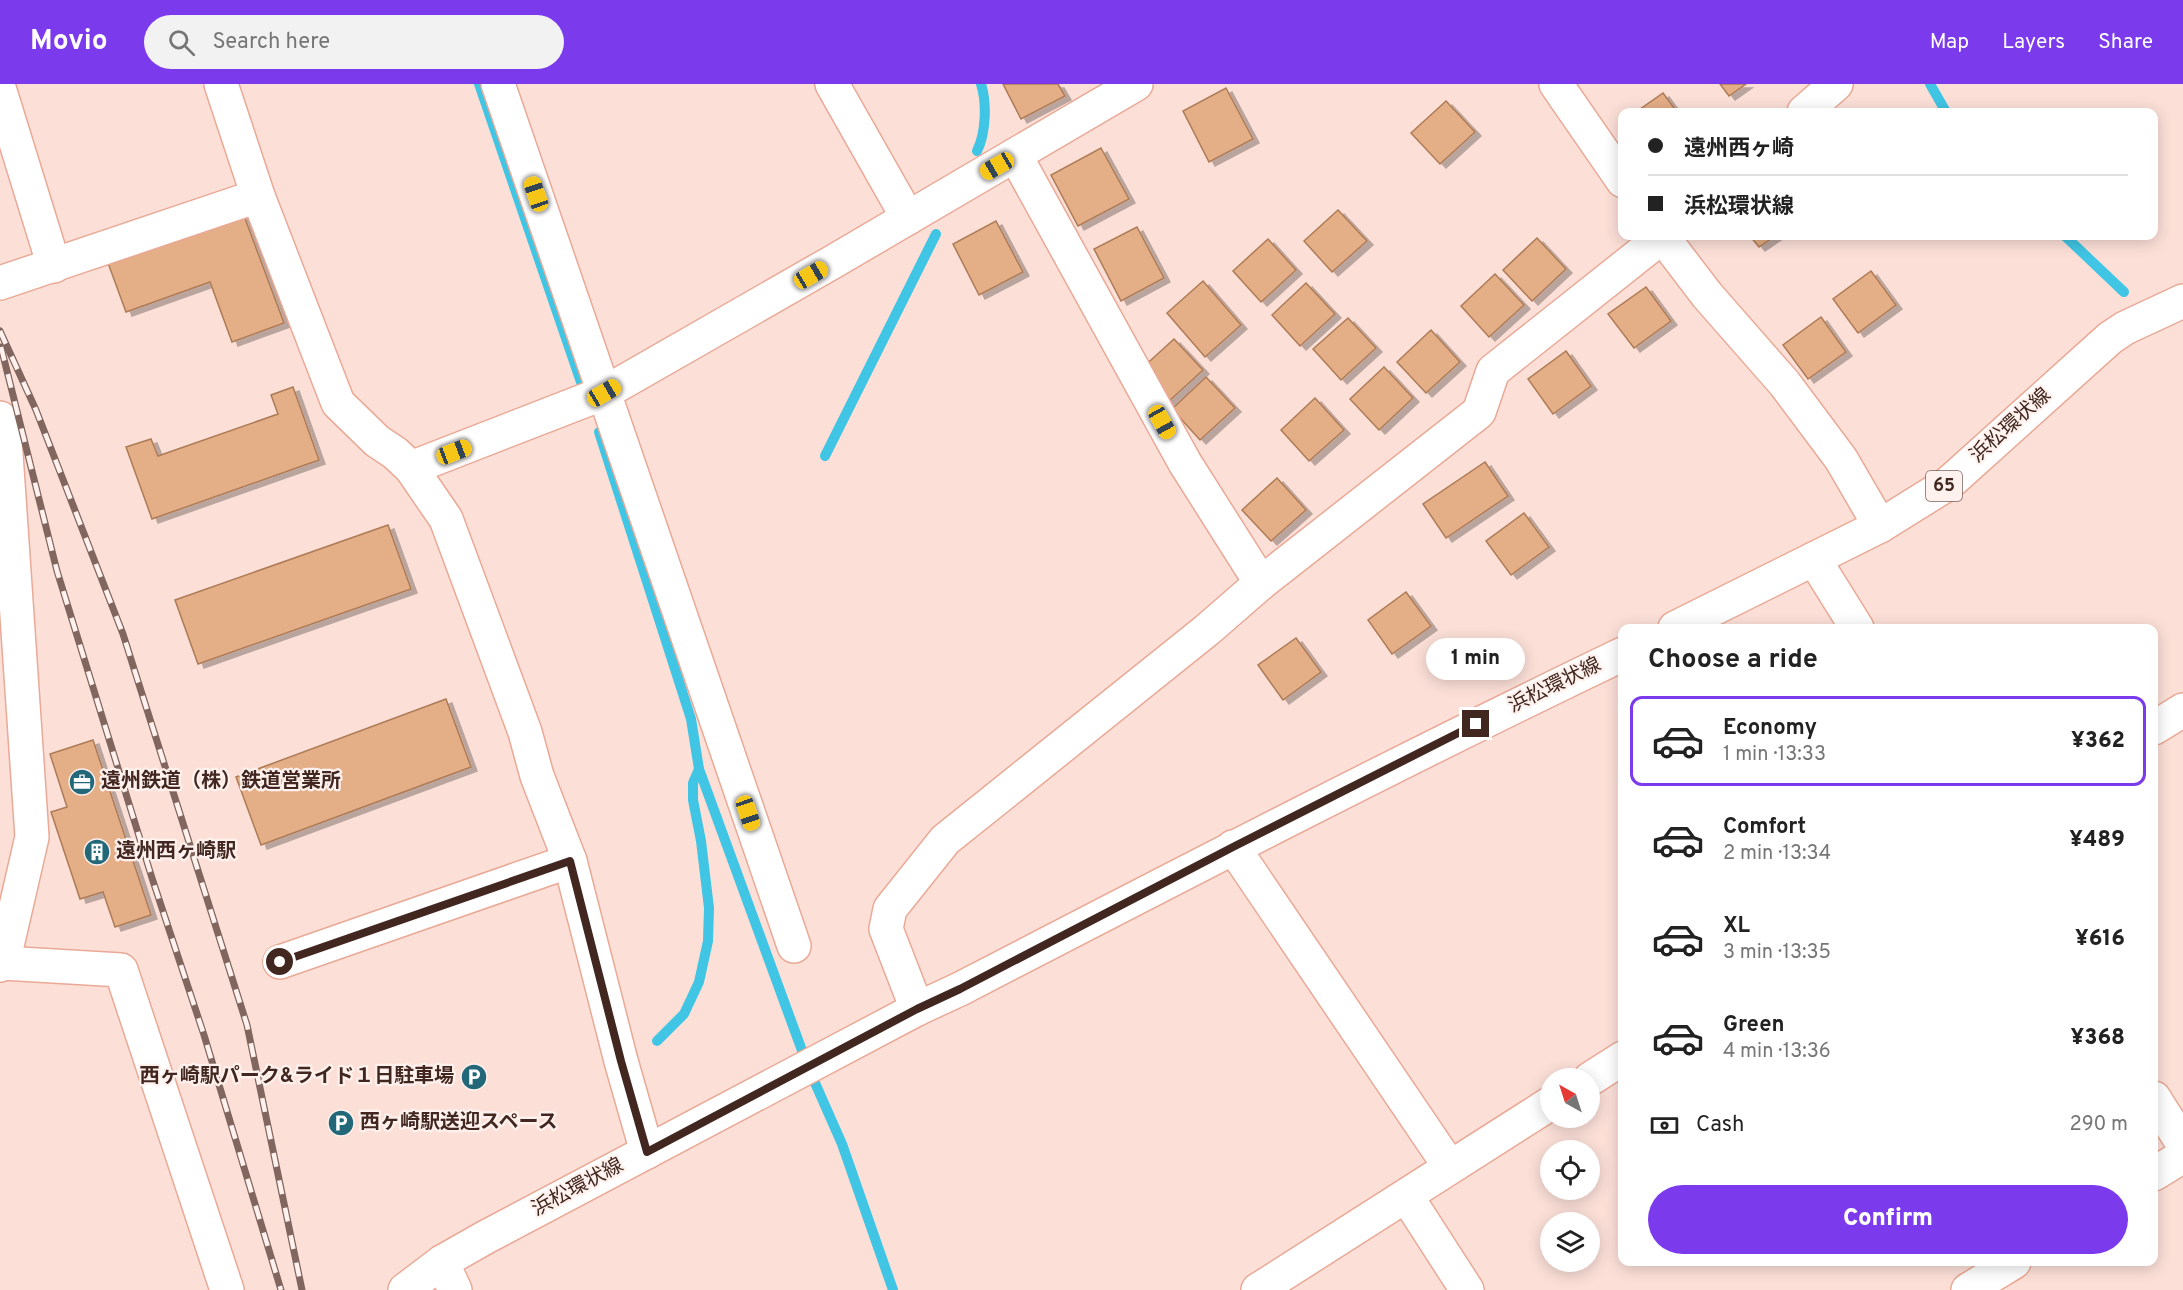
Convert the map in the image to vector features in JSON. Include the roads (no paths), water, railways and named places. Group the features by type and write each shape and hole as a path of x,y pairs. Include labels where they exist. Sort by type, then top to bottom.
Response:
{"street":[{"path":"221,84 258,196 338,403 377,441 411,468 446,519 525,732 537,776 570,861 621,1061 647,1152"},
{"path":"498,84 794,946"},
{"path":"832,84 908,218"},
{"path":"411,468 604,393 1136,84"},
{"path":"1556,84 1618,174"},
{"path":"1809,108 1836,84"},
{"path":"0,91 54,266"},
{"path":"1015,155 1185,463 1261,583"},
{"path":"0,283 258,196"},
{"path":"917,1009 886,929 890,909 938,849 954,833 1207,630 1261,583 1479,412 1493,371 1657,240"},
{"path":"1665,240 1707,295 1785,384 1841,459 1880,526"},
{"name":"浜松環状線","path":"1683,624 1880,526 1949,483 2110,338 2125,328 2183,300"},
{"path":"0,418 5,439 32,837 1,961 121,970 227,1290"},
{"path":"1814,559 1855,624"},
{"name":"浜松環状線","path":"405,1290 448,1276 561,1196 917,1009 960,989 1233,847 1618,656"},
{"path":"2158,726 2183,710"},
{"path":"1233,847 1450,1167"},
{"path":"280,962 570,861"},
{"path":"1600,1073 1618,1061"},
{"path":"2158,1104 2183,1144"},
{"path":"1258,1290 1540,1110"},
{"path":"2158,1171 2183,1155"},
{"path":"1407,1197 1467,1290"},
{"path":"1968,1290 2007,1266"}],"waterway":[{"path":"479,84 584,391"},
{"path":"977,151 985,118 981,84"},
{"path":"1930,84 1944,108"},
{"path":"825,456 936,234"},
{"path":"2069,240 2124,292"},
{"path":"599,432 691,719 699,769 693,783 693,800 701,841 709,908 708,941 699,982 684,1014 657,1041"},
{"path":"699,769 808,1067 842,1144 893,1290"}],"railway":[{"path":"0,331 36,410 123,634 247,1025 302,1290"},
{"path":"1,347 57,571 152,878 204,1035 281,1290"}],"place":[{"name":"遠州鉄道（株）鉄道営業所","path":"82,782"},
{"name":"遠州西ヶ崎駅","path":"97,852"},
{"name":"西ヶ崎駅パーク&ライド１日駐車場","path":"474,1077"},
{"name":"西ヶ崎駅送迎スペース","path":"341,1123"}]}
